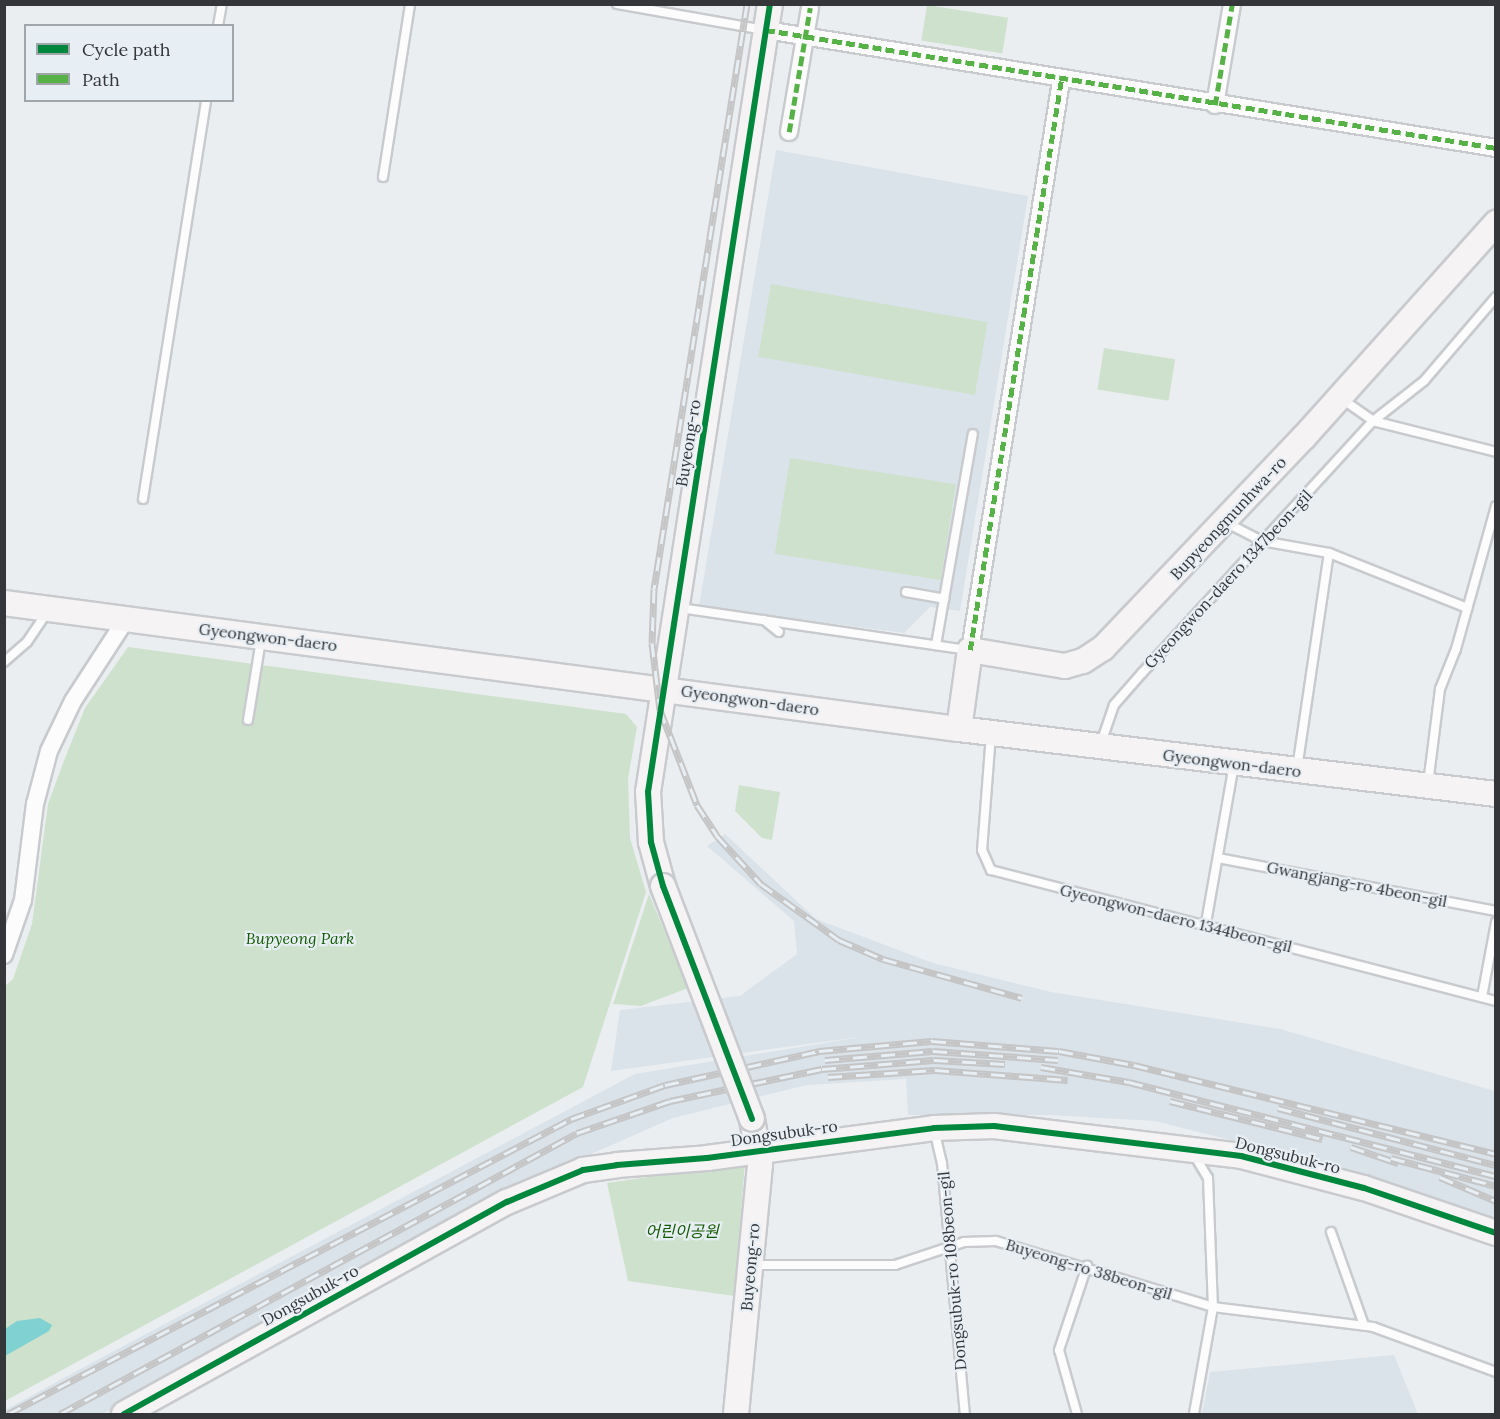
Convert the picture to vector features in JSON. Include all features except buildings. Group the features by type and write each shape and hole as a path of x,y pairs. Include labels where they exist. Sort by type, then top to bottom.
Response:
{"street":[{"name":"Buyeong-ro","path":"736,1414 758,1149 752,1119 663,886 651,842 648,792 770,4"},
{"path":"1215,105 1232,4"},
{"path":"789,132 810,8"},
{"path":"766,30 1061,81 1496,148"},
{"path":"959,729 1061,81"},
{"name":"Bupyeongmunhwa-ro","path":"970,650 1057,665 1083,661 1111,640 1339,397 1496,222"},
{"name":"Gyeongwon-daero","path":"4,603 664,688 959,729 1496,794"},
{"path":"4,955 23,900 35,804 49,751 73,701 127,618"},
{"name":"Dongsubuk-ro","path":"124,1414 507,1202 583,1170 617,1165 707,1158 758,1149 934,1128 994,1126 1241,1156 1304,1172 1496,1233"}],"lane":[{"path":"218,24 222,4"},
{"path":"383,177 410,4"},
{"path":"617,4 766,30"},
{"path":"143,499 206,102"},
{"name":"Gyeongwon-daero 1347beon-gil","path":"1100,747 1114,705 1373,421 1424,381 1496,297"},
{"path":"1339,397 1373,421 1496,452"},
{"path":"936,645 973,434"},
{"path":"1427,786 1440,689 1467,608 1496,506"},
{"path":"1224,521 1262,541 1329,553 1467,608"},
{"path":"1296,770 1329,553"},
{"path":"906,592 944,598"},
{"path":"4,662 27,642 51,608"},
{"path":"676,608 970,650"},
{"path":"764,620 779,632"},
{"path":"248,720 261,636"},
{"name":"Gyeongwon-daero 1344beon-gil","path":"991,733 982,850 991,870 1206,923 1496,1001"},
{"path":"1206,923 1234,763"},
{"name":"Gwangjang-ro 4beon-gil","path":"1218,858 1496,911"},
{"path":"1482,998 1496,922"},
{"name":"Dongsubuk-ro 108beon-gil","path":"934,1128 942,1164 965,1414"},
{"path":"1191,1150 1208,1178 1213,1308 1194,1414"},
{"path":"1331,1232 1364,1326"},
{"name":"Buyeong-ro 38beon-gil","path":"750,1265 895,1265 950,1246 996,1240 1087,1266 1213,1308 1364,1326 1496,1372"},
{"path":"1077,1414 1059,1350 1087,1266"}],"shaded area":[{"path":"776,150 1028,196 960,611 930,607 904,633 699,606"},
{"path":"725,834 816,919 933,963 1051,992 1280,1029 1495,1091 1495,1225 1310,1160 1155,1121 1049,1115 908,1115 906,1079 807,1085 673,1118 532,1180 102,1414 5,1414 5,1410 110,1353 635,1074 867,1036 611,1071 620,1010 740,996 797,954 794,921 707,846"},
{"path":"1394,1355 1418,1414 1202,1414 1210,1372"}],"green space":[{"path":"927,5 1008,18 1002,53 921,41"},
{"path":"771,284 988,322 975,395 758,357"},
{"path":"1104,348 1175,359 1169,401 1097,389"},
{"path":"790,458 956,484 941,580 775,554"},
{"name":"Bupyeong Park","path":"128,647 626,714 637,727 628,779 630,838 646,892 583,1087 5,1401 5,986 13,979 32,924 48,804 85,708"},
{"path":"739,785 780,792 772,840 762,838 735,811"},
{"path":"649,894 688,988 641,1006 613,1004"},
{"name":"어린이공원","path":"745,1163 734,1296 628,1281 607,1183"}],"water":[{"path":"40,1318 52,1325 49,1331 5,1356 5,1329 17,1321"}],"railway":[{"path":"747,4 654,589 652,643 660,710 697,805 717,836 761,884 839,940 883,959 1022,998"},
{"path":"8,1414 571,1119 665,1085 819,1051 932,1041 1059,1051 1134,1065 1496,1154"},
{"path":"825,1060 933,1051 1058,1060"},
{"path":"60,1414 577,1133 670,1101 822,1069 934,1060 1005,1064"},
{"path":"1041,1067 1129,1082 1496,1176"},
{"path":"828,1077 935,1070 1068,1080"},
{"path":"1170,1101 1322,1139"},
{"path":"1278,1108 1496,1165"},
{"path":"1351,1147 1398,1163"},
{"path":"1391,1158 1496,1186"},
{"path":"1440,1177 1496,1201"}],"marked path":[{"path":"1215,105 1232,4"},
{"path":"789,132 810,8"},
{"path":"766,30 1496,148"},
{"path":"970,650 1061,81"}],"cycle path":[{"path":"752,1119 663,886 651,842 648,792 770,4"},
{"path":"124,1414 507,1202 583,1170 617,1165 707,1158 934,1128 994,1126 1241,1156 1364,1188 1496,1233"}]}
